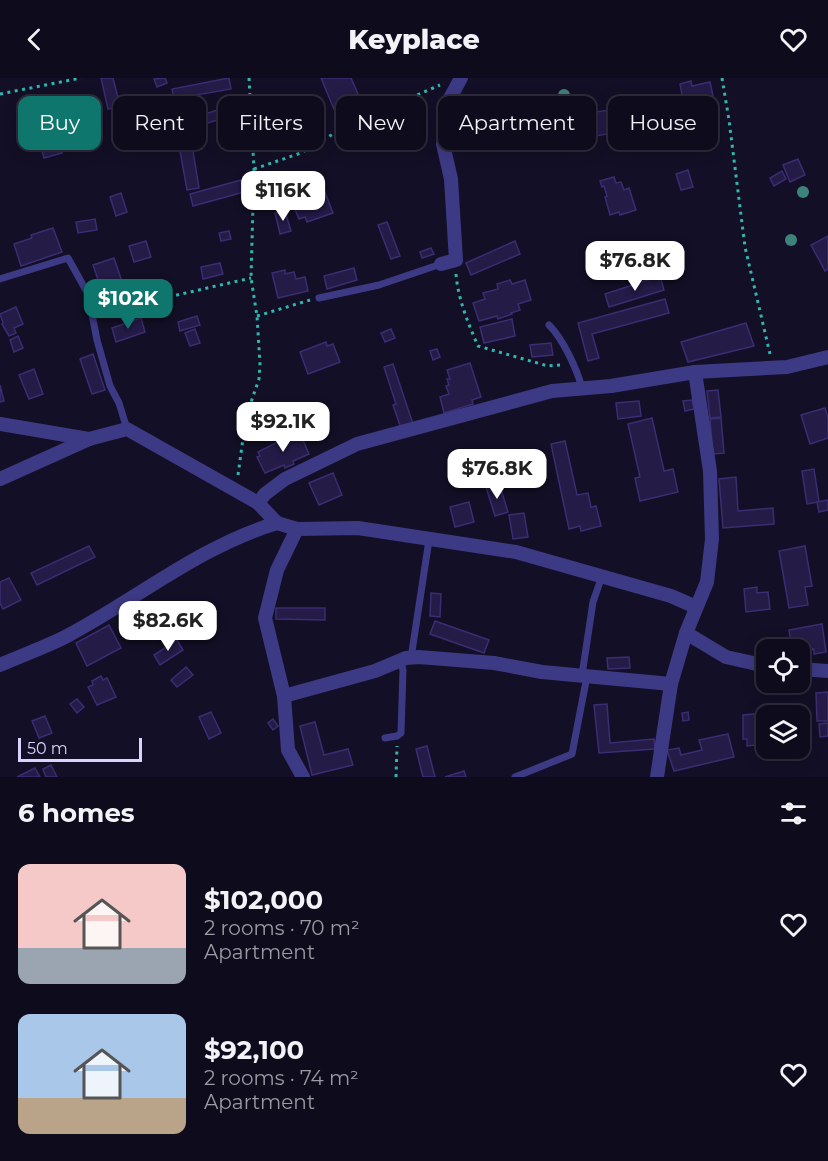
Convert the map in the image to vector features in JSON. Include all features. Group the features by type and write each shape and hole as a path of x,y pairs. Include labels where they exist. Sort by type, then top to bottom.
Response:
{"street":[{"path":"441,264 456,260 451,179 443,144 448,102 461,78"},
{"path":"258,503 265,494 285,479 357,444 552,391 695,372 788,367 828,357"},
{"path":"657,777 671,684 686,633 707,582 712,539 711,471 695,372"},
{"path":"0,424 89,439"},
{"path":"0,479 89,439 127,429 258,503 277,523 297,529 358,528 516,552 671,596 696,607"},
{"path":"0,665 66,637 176,569 250,531 277,523"},
{"path":"297,529 277,570 265,618 284,696 288,750 303,777"},
{"path":"686,633 726,657 756,664"},
{"path":"284,696 375,671 406,659 494,663 542,672 671,684"},
{"path":"810,670 828,671"}],"lane":[{"path":"0,279 68,258 88,294 110,386 119,403 127,429"},
{"path":"318,298 379,285 441,264"},
{"path":"549,325 558,334 579,374 582,388"},
{"path":"385,738 401,733 404,670 429,540"},
{"path":"515,777 572,754 593,602 602,576"}],"path":[{"path":"0,94 81,78"},
{"path":"236,492 246,417 259,379 260,364 257,316 250,278 254,169 249,78"},
{"path":"722,78 744,247 773,368"},
{"path":"254,169 301,153 350,124 446,82"},
{"path":"456,260 457,288 478,346 548,366 573,363"},
{"path":"92,315 250,278"},
{"path":"257,316 318,298"},
{"path":"396,777 397,736"}],"building":[{"path":"101,78 113,78 118,96 113,96 113,108 108,109"},
{"path":"165,78 167,83 157,87 154,79"},
{"path":"229,78 231,89 191,96 173,96 172,89"},
{"path":"321,78 351,78 359,96 336,96 336,114"},
{"path":"691,81 692,86 710,82 713,96 682,96 680,84"},
{"path":"218,110 218,120 206,124 206,114"},
{"path":"608,110 608,134 596,136 596,112"},
{"path":"42,150 61,150 62,153 44,158"},
{"path":"180,150 198,150 193,151 199,188 187,190"},
{"path":"798,159 805,175 790,182 783,165"},
{"path":"688,170 693,187 681,190 676,174"},
{"path":"782,171 786,179 774,186 770,178"},
{"path":"614,177 616,183 621,182 624,190 629,188 636,210 620,215 619,212 610,215 605,197 607,196 600,181"},
{"path":"241,180 244,192 193,206 190,194"},
{"path":"325,192 333,213 307,222 305,217 299,219 294,207 308,199 309,202 319,198 318,195"},
{"path":"121,193 127,212 116,216 110,197"},
{"path":"285,211 291,231 280,234 275,213"},
{"path":"95,219 97,230 78,233 76,222"},
{"path":"387,222 400,256 391,259 378,225"},
{"path":"53,228 62,252 21,266 14,244 32,238 31,235"},
{"path":"229,231 231,239 221,241 219,233"},
{"path":"828,236 828,269 825,271 811,245"},
{"path":"146,241 151,257 134,262 129,246"},
{"path":"515,241 520,254 471,275 466,263"},
{"path":"431,248 434,254 422,258 420,252"},
{"path":"114,258 128,299 107,306 93,265"},
{"path":"220,263 223,274 203,279 201,267"},
{"path":"354,268 357,280 327,289 324,276"},
{"path":"285,270 285,274 294,272 296,279 305,277 308,291 278,298 272,273"},
{"path":"660,276 664,290 609,307 605,294"},
{"path":"510,280 512,284 525,280 531,300 518,304 520,310 512,314 498,319 497,316 479,321 473,303 485,299 483,293 498,289 497,284"},
{"path":"665,299 669,313 592,334 599,358 588,361 578,323"},
{"path":"16,307 23,324 14,328 16,333 9,336 2,324 0,314"},
{"path":"197,316 200,325 180,331 178,322"},
{"path":"141,318 145,332 116,342 112,328"},
{"path":"512,319 515,336 484,343 480,327"},
{"path":"746,323 754,346 688,362 681,342"},
{"path":"195,329 200,343 190,346 185,333"},
{"path":"391,329 395,338 385,342 381,333"},
{"path":"18,336 23,348 14,352 10,340"},
{"path":"326,342 327,346 333,344 340,362 308,374 300,352"},
{"path":"551,343 553,355 532,357 530,345"},
{"path":"437,349 440,357 433,360 430,351"},
{"path":"93,354 105,390 92,394 80,359"},
{"path":"470,363 481,397 472,400 473,404 444,413 440,397 449,394 446,386 449,385 447,379 450,379 447,370"},
{"path":"393,364 413,424 401,428 384,367"},
{"path":"34,369 43,394 29,399 19,375"},
{"path":"0,385 4,401 0,402"},
{"path":"718,390 721,417 710,418 707,391"},
{"path":"692,400 694,409 685,411 683,401"},
{"path":"639,401 641,416 618,419 616,403"},
{"path":"825,408 828,418 828,438 810,444 801,415"},
{"path":"652,418 664,471 673,469 678,492 640,501 635,478 640,477 628,424"},
{"path":"721,418 724,453 713,454 710,419"},
{"path":"299,431 309,454 293,461 294,464 285,468 284,465 265,473 257,457 260,456 258,452"},
{"path":"565,441 577,495 588,493 591,507 596,506 601,526 581,531 580,526 569,529 551,444"},
{"path":"491,459 498,481 483,485 477,463"},
{"path":"814,469 819,502 807,504 802,471"},
{"path":"333,473 342,495 319,505 309,483"},
{"path":"736,477 738,511 773,508 774,524 723,528 719,479"},
{"path":"499,483 508,512 495,516 486,487"},
{"path":"828,500 828,510 819,512 817,502"},
{"path":"469,502 474,522 455,527 450,507"},
{"path":"524,513 528,537 513,539 509,515"},
{"path":"89,546 95,557 37,585 31,573"},
{"path":"805,546 812,586 805,587 808,605 789,608 779,551"},
{"path":"9,578 21,600 3,609 0,603 0,582"},
{"path":"757,587 757,593 768,592 770,609 746,612 744,589"},
{"path":"431,593 441,594 440,617 430,616"},
{"path":"276,608 325,608 325,620 276,619"},
{"path":"144,615 148,620 143,624 139,618"},
{"path":"435,621 489,640 484,653 430,634"},
{"path":"822,624 826,652 814,654 814,649 810,650 810,639 790,639 789,630"},
{"path":"109,625 121,648 87,666 76,643"},
{"path":"177,640 183,650 160,665 154,655"},
{"path":"629,657 630,668 608,669 607,658"},
{"path":"186,667 193,675 177,687 171,680"},
{"path":"101,676 103,680 107,678 116,697 97,705 88,687 93,685 92,681"},
{"path":"828,692 828,721 817,721 816,693"},
{"path":"77,699 84,707 77,713 70,704"},
{"path":"607,704 610,743 654,739 655,749 599,753 594,705"},
{"path":"211,712 221,733 209,739 199,717"},
{"path":"688,712 689,720 683,721 682,713"},
{"path":"756,714 756,745 747,746 747,739 743,739 743,715"},
{"path":"45,716 52,733 39,738 32,721"},
{"path":"273,719 278,726 273,730 268,723"},
{"path":"315,722 324,755 348,749 353,765 312,775 300,726"},
{"path":"828,723 828,736 820,737 819,724"},
{"path":"728,734 734,757 674,771 667,750 679,748 681,755 702,750 699,740"},
{"path":"427,746 435,777 423,777 416,749"},
{"path":"51,765 57,777 46,777 43,769"},
{"path":"35,768 40,777 17,777"},
{"path":"464,771 466,777 445,777"}]}
